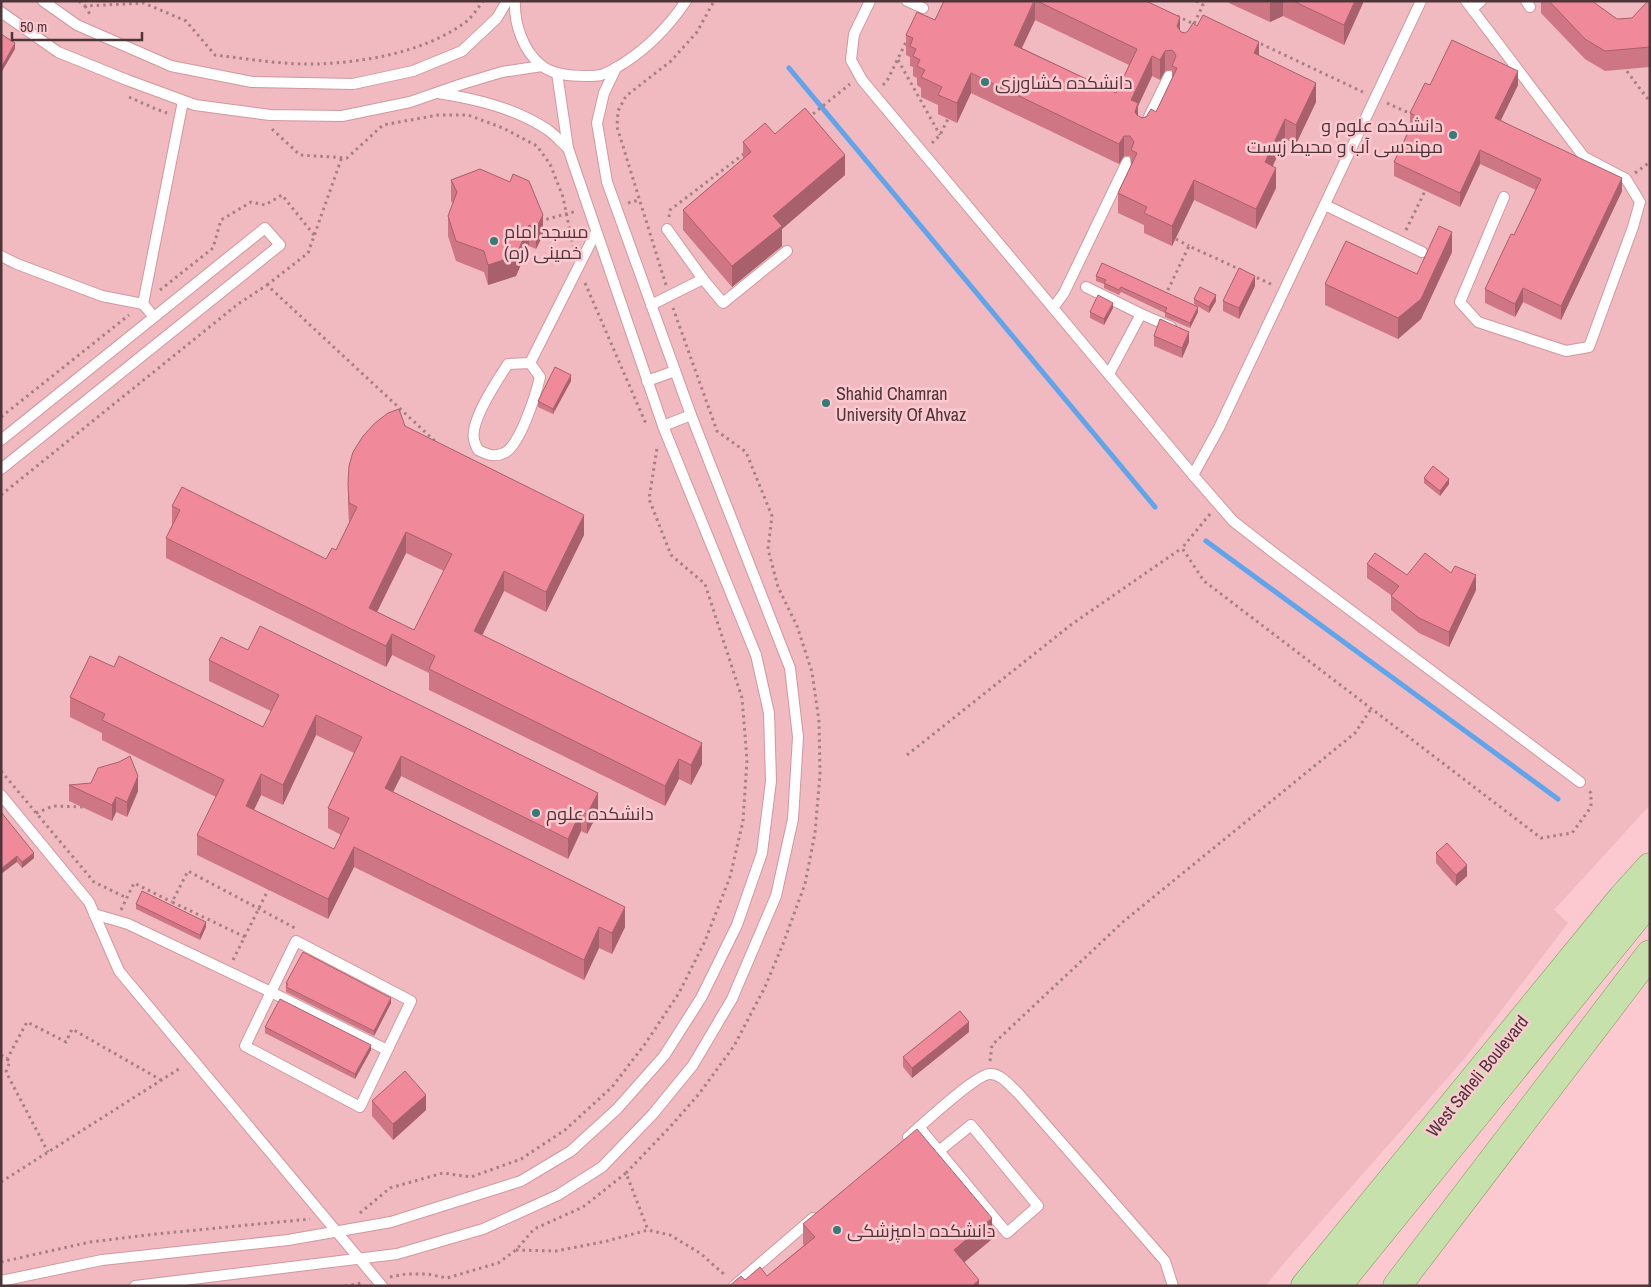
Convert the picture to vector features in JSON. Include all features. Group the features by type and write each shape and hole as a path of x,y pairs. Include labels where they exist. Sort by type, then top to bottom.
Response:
{"main road":[{"name":"West Saheli Boulevard","path":"1305,1286 1622,898 1650,867"},
{"name":"West Saheli Boulevard","path":"1337,1286 1650,900"},
{"path":"1397,1286 1650,954"}],"lane":[{"path":"43,1 77,25 171,66 252,82 353,84 413,71 462,51 497,18 506,1"},
{"path":"515,1 514,14 523,41 530,52 542,66 557,73 574,76 601,75 639,54 661,34 686,1"},
{"path":"870,1 854,34 851,60 860,76 1233,521 1580,782"},
{"path":"907,1 922,8"},
{"path":"1193,475 1219,428 1422,1"},
{"path":"1481,1 1469,5 1584,156 1626,179 1640,202 1633,228 1589,347 1566,351 1478,322 1460,302 1504,197"},
{"path":"1,12 58,52 127,80 195,106 270,115 342,116 410,102 502,72 542,66"},
{"path":"135,1286 397,1254 483,1229 558,1195 602,1167 653,1114 693,1065 732,999 776,896 793,819 798,737 790,668 691,415 607,182 597,123 604,93 616,68"},
{"path":"1,1281 102,1260 288,1240 391,1222 522,1181 571,1152 617,1109 664,1056 701,998 738,925 762,853 771,781 769,713 756,655 663,426 568,148 557,73"},
{"path":"1142,131 1169,76"},
{"path":"437,93 473,98 526,117 550,131 568,148"},
{"path":"143,304 183,101"},
{"path":"1053,308 1064,292 1128,162"},
{"path":"1325,206 1422,252"},
{"path":"1,469 280,245 265,228 4,437"},
{"path":"667,229 703,279 724,303 787,251"},
{"path":"530,363 596,232"},
{"path":"1,256 102,296 143,304 154,317"},
{"path":"651,305 703,279"},
{"path":"1086,287 1178,330"},
{"path":"1109,374 1141,314"},
{"path":"530,363 540,377 535,398 514,445 504,453 490,456 478,450 473,438 476,422 494,385 508,364 530,363"},
{"path":"648,381 675,371"},
{"path":"663,426 691,415"},
{"path":"1,795 89,902 119,971 380,1283"},
{"path":"94,914 128,924 387,1050"},
{"path":"296,940 411,1001 360,1107 244,1046 271,992 296,940"},
{"path":"897,1146 975,1080 989,1074 1000,1076 1018,1093 1165,1261 1172,1286"},
{"path":"919,1127 1007,1233 1038,1206 971,1125 939,1151"},
{"path":"735,1285 824,1209"}],"path":[{"path":"79,1 85,6 144,3 186,21 216,55 274,62 318,64 378,58 426,45 465,24 483,1"},
{"path":"1170,13 1194,24 1204,3 1196,1"},
{"path":"873,93 887,81 922,8"},
{"path":"1252,39 1416,116"},
{"path":"898,59 940,135"},
{"path":"1621,63 1650,102"},
{"path":"802,123 860,76"},
{"path":"123,94 156,109 180,117"},
{"path":"264,128 272,129 300,155 347,158 382,125 438,115 468,115 503,128 537,146 550,164 563,197 578,267 650,432"},
{"path":"922,152 940,135 948,119"},
{"path":"667,229 670,210 752,148"},
{"path":"1,495 238,304 267,285 308,253 342,157"},
{"path":"1400,241 1425,190"},
{"path":"1,416 213,248 221,220 251,202 265,204 282,195 314,235"},
{"path":"1176,240 1284,290"},
{"path":"1154,319 1189,246"},
{"path":"267,285 430,437 445,448"},
{"path":"1,1262 90,1242 156,1234 357,1216 390,1188 443,1173 471,1177 521,1159 565,1130 612,1087 645,1044 679,994 705,941 730,877 743,821 747,760 742,698 705,584 671,554 649,499 657,449 654,440"},
{"path":"907,755 1072,624 1182,548 1218,504"},
{"path":"1182,548 1204,581 1541,838 1572,833 1582,820 1590,807 1591,793 1580,782"},
{"path":"989,1074 992,1045 1124,921 1355,733 1371,709"},
{"path":"1,771 94,882 127,898"},
{"path":"24,822 36,813 53,806 70,805 88,808"},
{"path":"172,902 188,871 302,932"},
{"path":"116,920 134,883 245,937"},
{"path":"228,971 268,890"},
{"path":"48,1152 6,1072 10,1061 8,1059 27,1022 66,1042 72,1029 161,1080"},
{"path":"1,1055 8,1059"},
{"path":"1,1182 193,1060"},
{"path":"346,1286 380,1283 406,1274 426,1274 447,1278 498,1263 516,1250 534,1229 583,1207 626,1173 648,1230"},
{"path":"516,1250 556,1251 607,1241 648,1230 670,1235 700,1253 735,1285"}],"shaded area":[{"name":"Shahid Chamran University Of Ahvaz","path":"1,1 1650,1 1650,805 1554,910 1568,923 1465,1058 1266,1286 1,1286"}],"building":[{"path":"944,1 1034,1 1014,45 1116,93 1137,49 1037,1 1146,1 1180,17 1177,26 1181,32 1185,33 1188,31 1193,23 1197,26 1203,15 1259,42 1254,53 1316,83 1296,125 1285,119 1265,162 1276,168 1256,209 1194,180 1172,226 1144,213 1147,207 1118,193 1137,153 1131,150 1134,142 1130,136 1124,136 1119,144 971,73 957,103 938,95 942,87 921,77 925,70 917,66 920,60 913,56 916,49 910,46 913,38 906,35 917,12 935,20","holes":["1172,50 1176,56 1172,66 1177,68 1156,112 1151,109 1146,117 1142,118 1135,112 1138,103 1131,100 1152,56 1160,60 1165,51"]},
{"path":"1293,1 1355,1 1344,25"},
{"path":"1549,1 1592,1 1617,19 1632,18 1650,1 1650,47 1605,51 1585,39"},
{"path":"1,34 15,43 1,68"},
{"path":"1452,40 1518,71 1495,118 1622,178 1561,306 1523,288 1515,304 1485,289 1511,234 1514,235 1541,179 1480,150 1460,193 1394,162 1416,116 1410,113 1425,83 1430,85"},
{"path":"805,108 845,155 773,216 782,226 732,266 683,210 751,152 743,142 765,123 775,134"},
{"name":"مسجد امام خمینی (ره)","path":"480,169 510,182 513,174 529,181 543,215 536,228 529,225 516,256 488,265 484,251 456,241 448,216 457,192 451,180"},
{"path":"1439,226 1452,232 1421,299 1398,318 1325,284 1346,241 1417,274"},
{"path":"1102,263 1198,307 1190,323 1165,312 1167,308 1121,287 1119,290 1104,283 1106,280 1096,276"},
{"path":"1239,268 1255,276 1239,308 1223,301"},
{"path":"1200,287 1216,295 1209,307 1194,299"},
{"path":"1098,295 1113,303 1104,319 1090,312"},
{"path":"1160,319 1189,332 1182,348 1154,336"},
{"path":"555,367 571,375 553,409 538,401"},
{"name":"دانشکده علوم","path":"399,409 405,426 584,515 546,592 504,571 474,631 702,743 691,765 679,759 665,786 429,669 435,656 392,634 386,646 166,538 180,510 172,506 182,487 326,559 332,548 336,550 357,507 349,503 349,466 353,452 363,436 388,413","holes":["406,532 452,554 414,630 369,608"]},
{"path":"1433,466 1449,479 1440,491 1424,478"},
{"path":"1375,553 1407,575 1425,553 1451,573 1455,566 1476,575 1449,632 1419,618 1391,596 1399,586 1367,564"},
{"name":"دانشکده علوم","path":"260,626 598,793 587,814 581,811 568,839 401,756 385,788 625,907 612,933 599,927 584,960 354,847 328,899 197,835 224,780 102,720 105,714 70,697 90,656 114,667 119,656 263,727 279,695 209,660 221,637 248,650","holes":["316,715 362,737 328,808 349,818 334,849 246,806 261,774 283,785"]},
{"path":"130,756 138,776 127,802 116,797 112,805 69,785 91,783 98,768 119,762"},
{"path":"1,812 34,853 22,862 17,856 1,869"},
{"path":"1447,843 1467,865 1456,875 1436,853"},
{"path":"142,891 206,922 200,935 136,904"},
{"path":"303,952 391,998 374,1031 286,987 288,984 286,983"},
{"path":"280,999 371,1045 355,1074 265,1027"},
{"path":"960,1011 969,1022 912,1068 903,1057"},
{"path":"405,1071 426,1095 393,1124 372,1101"},
{"path":"917,1129 992,1218 954,1250 979,1280 972,1286 729,1286 741,1276 745,1280 760,1267 767,1276 815,1237 803,1224"}],"waterway":[{"path":"789,68 1155,507"},
{"path":"1206,541 1558,799"}],"place":[{"name":"دانشکده کشاورزی","path":"985,82"},
{"name":"دانشکده علوم و مهندسی آب و محیط زیست","path":"1453,135"},
{"name":"مسجد امام خمینی (ره)","path":"494,241"},
{"name":"Shahid Chamran University Of Ahvaz","path":"826,403"},
{"name":"دانشکده علوم","path":"536,813"},
{"name":"دانشکده دامپزشکی","path":"837,1230"}]}
